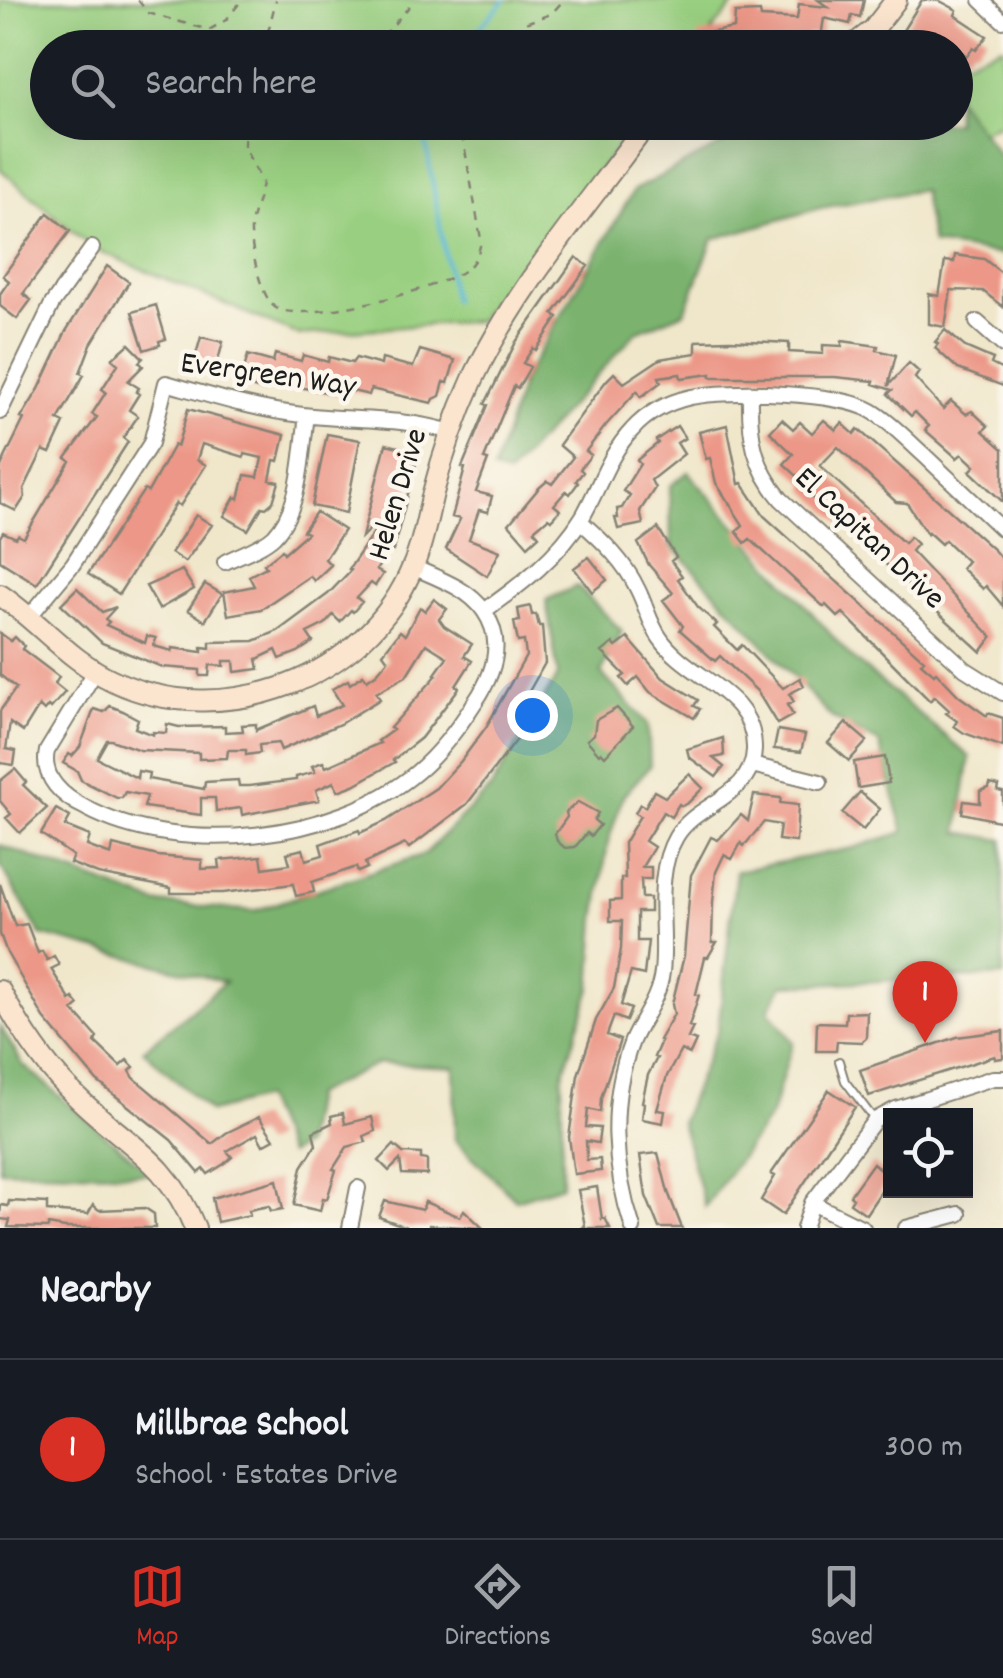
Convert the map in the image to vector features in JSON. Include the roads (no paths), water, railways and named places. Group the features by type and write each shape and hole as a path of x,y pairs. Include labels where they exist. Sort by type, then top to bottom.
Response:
{"street":[{"path":"873,30 896,0"},
{"path":"982,0 1003,21"},
{"name":"Helen Drive","path":"0,595 95,672 142,692 188,700 238,699 291,685 339,658 363,639 400,593 413,568 450,432 504,323 635,140"},
{"path":"0,412 4,395 52,304 92,248"},
{"path":"977,322 1003,344"},
{"name":"Evergreen Way","path":"29,617 74,564 150,443 166,382 258,408 308,416 404,421 450,432"},
{"name":"El Capitan Drive","path":"750,395 752,449 769,485 965,668 1003,693"},
{"path":"484,611 551,558 580,521 622,440 651,414 690,397 824,397 861,405 875,413 1003,530"},
{"path":"225,562 260,546 285,521 293,502 308,416"},
{"path":"580,521 631,575 659,637 672,653 731,696 742,710 754,746 752,765 732,791 688,822 676,836 668,855 664,875 662,976 656,997 628,1051 618,1103 619,1170 633,1228"},
{"path":"95,672 47,751 46,772 65,794 102,816 144,829 206,836 267,833 323,820 375,800 407,780 435,755 464,720 494,668 496,649 484,611 460,590 413,568"},
{"path":"752,765 820,782"},
{"path":"0,991 57,1076 90,1110 165,1173 195,1228"},
{"path":"804,1228 812,1203 875,1120 896,1108 1003,1078"},
{"path":"350,1228 358,1188"},
{"path":"812,1203 864,1228"},
{"path":"906,1228 959,1214"}],"lane":[{"path":"839,1062 846,1081 875,1120"}],"waterway":[{"path":"478,30 505,0"},
{"path":"425,140 453,300"}],"place":[{"name":"Millbrae School","path":"925,1043"}]}
